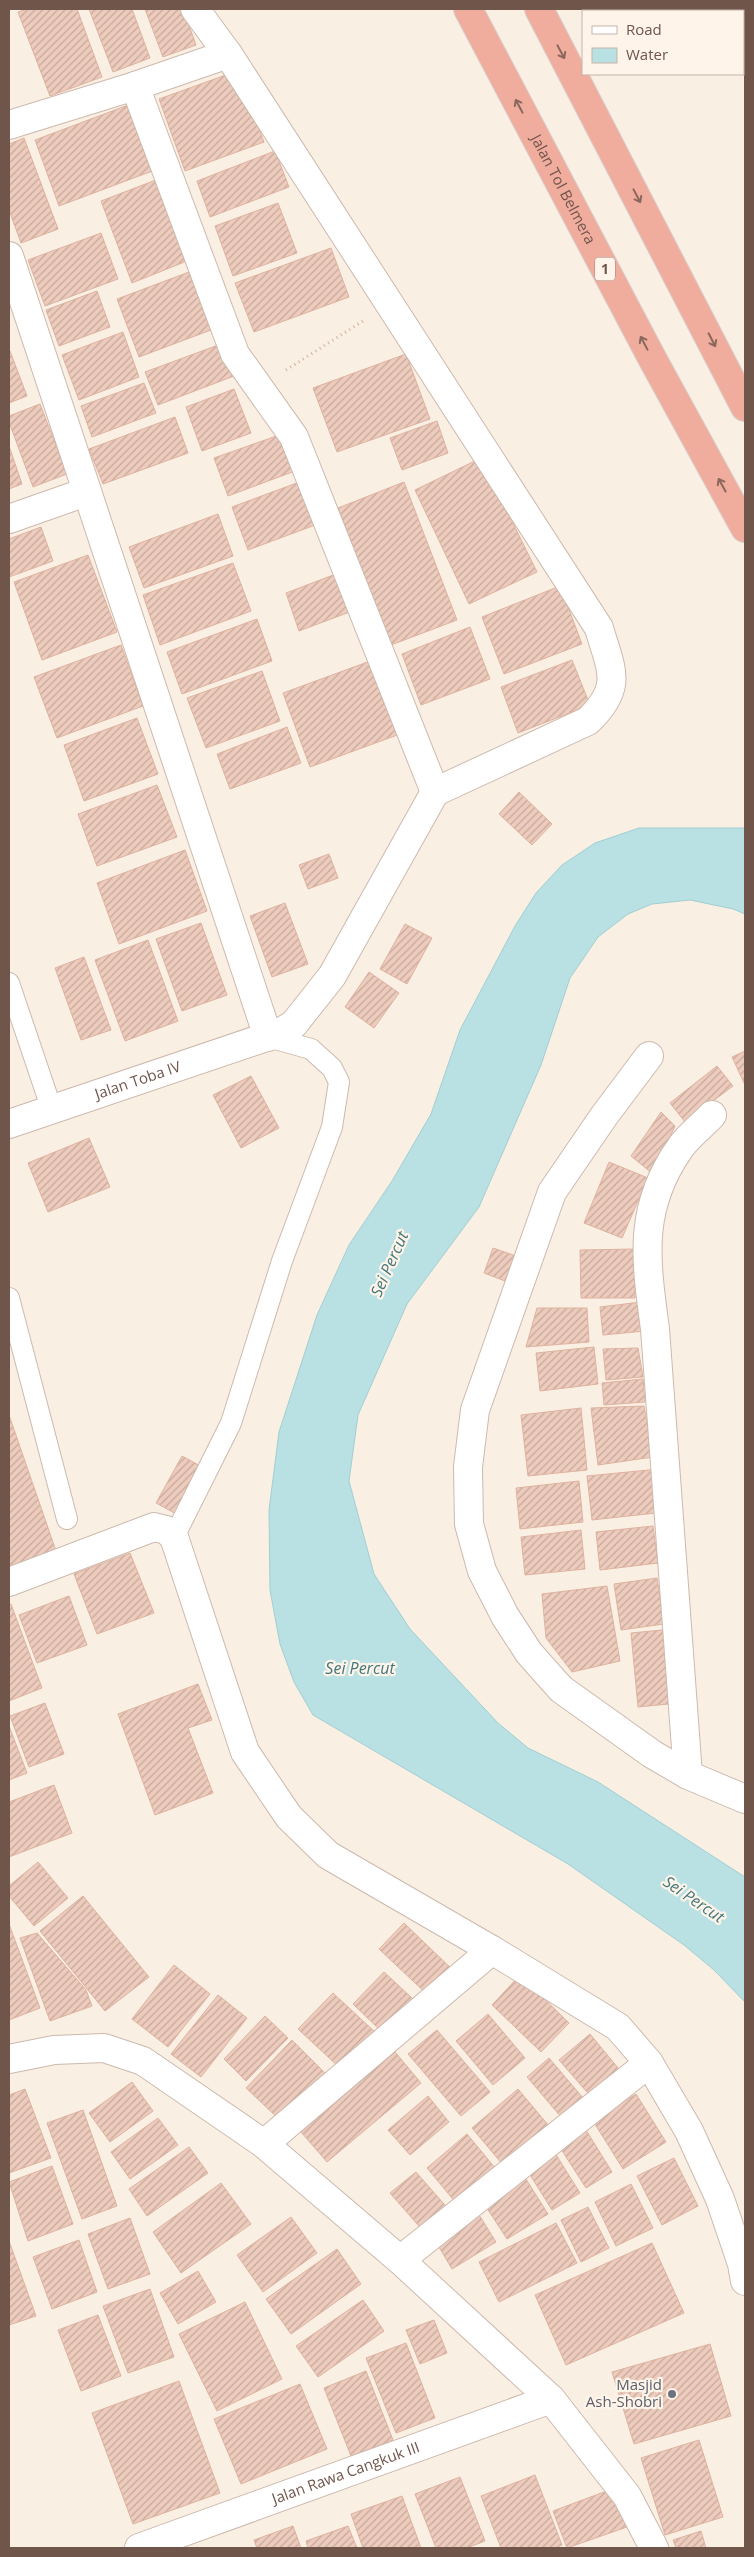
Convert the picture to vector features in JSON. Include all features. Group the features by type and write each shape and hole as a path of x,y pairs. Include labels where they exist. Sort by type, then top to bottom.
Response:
{"highway":[{"name":"Jalan Tol Belmera","path":"468,9 653,360 745,528"},
{"path":"539,9 745,407"}],"street":[{"path":"135,86 235,354 294,437 435,792 588,721 604,706 610,691 613,674 599,628 228,54 194,9"},
{"path":"9,125 135,86 228,54"},
{"path":"9,256 268,1036"},
{"path":"9,519 86,492"},
{"name":"Jalan Toba IV","path":"9,1124 281,1032 294,1024 332,976 435,792"},
{"path":"649,1056 604,1116 552,1192 475,1410 468,1467 469,1524 482,1571 505,1616 529,1653 561,1689 652,1754 688,1775 745,1799"},
{"path":"688,1775 655,1329 647,1268 646,1238 662,1179 680,1147 712,1115"},
{"path":"9,1582 154,1528 166,1530 174,1537 245,1752 288,1816 328,1855 618,2026 649,2063 689,2130 720,2199 742,2264 745,2281"},
{"path":"264,2144 492,1950"},
{"path":"9,2059 54,2050 104,2048 143,2061 264,2144 400,2260 552,2399 627,2496 654,2548"},
{"path":"400,2260 649,2063"},
{"name":"Jalan Rawa Cangkuk III","path":"139,2548 552,2399"}],"lane":[{"path":"9,983 52,1110"},
{"path":"174,1537 230,1422 282,1261 332,1126 339,1082 332,1068 311,1049 268,1036"},
{"path":"9,1298 67,1520"}],"path":[{"path":"258,387 389,305"}],"water":[{"name":"Sei Percut","path":"639,828 745,828 745,914 733,909 690,900 652,904 628,914 598,937 570,978 541,1065 479,1207 407,1304 358,1415 349,1481 374,1574 410,1629 498,1723 528,1748 598,1782 745,1877 745,2002 714,1970 684,1945 568,1864 313,1715 294,1682 280,1644 270,1590 269,1510 279,1432 317,1315 349,1245 392,1181 431,1114 460,1030 515,926 536,893 562,865 595,843"}],"building":[{"path":"28,9 77,9 102,77 50,96 18,12"},
{"path":"89,9 132,9 150,58 113,72"},
{"path":"145,9 183,9 196,45 163,57"},
{"path":"237,71 264,142 185,171 159,99"},
{"path":"131,104 155,170 59,206 35,140"},
{"path":"24,138 58,229 21,243 9,210 9,144"},
{"path":"275,151 289,187 210,217 197,181"},
{"path":"161,178 192,259 132,283 101,201"},
{"path":"278,203 297,253 233,276 215,226"},
{"path":"101,233 118,279 45,306 28,260"},
{"path":"331,248 349,297 254,332 235,283"},
{"path":"189,272 211,330 139,357 117,299"},
{"path":"97,291 110,327 59,346 46,310"},
{"path":"123,332 139,377 79,400 62,355"},
{"path":"221,344 234,376 158,405 145,372"},
{"path":"9,352 27,396 9,403"},
{"path":"406,354 430,419 337,452 313,388"},
{"path":"144,383 156,413 92,437 81,406"},
{"path":"234,389 251,433 202,451 186,407"},
{"path":"40,404 67,474 33,487 9,422 9,416"},
{"path":"175,417 188,453 103,484 89,449"},
{"path":"437,421 448,453 402,470 390,438"},
{"path":"282,434 295,471 228,496 214,458"},
{"path":"9,446 22,484 9,489"},
{"path":"481,458 537,572 469,604 415,490"},
{"path":"302,481 318,524 248,550 232,507"},
{"path":"404,482 457,620 391,645 338,508"},
{"path":"218,514 233,556 144,588 129,547"},
{"path":"41,527 53,561 9,577 9,539"},
{"path":"88,555 117,632 42,660 14,582"},
{"path":"233,563 251,611 160,645 143,595"},
{"path":"341,572 355,610 299,631 286,593"},
{"path":"560,586 582,644 504,674 482,617"},
{"path":"257,619 272,661 182,694 167,652"},
{"path":"470,627 490,679 421,705 402,654"},
{"path":"121,645 143,706 57,738 34,677"},
{"path":"373,660 400,734 310,767 283,693"},
{"path":"572,660 590,705 518,733 501,687"},
{"path":"262,671 280,721 206,748 187,698"},
{"path":"137,718 158,774 84,801 64,745"},
{"path":"287,727 301,763 230,789 217,754"},
{"path":"157,785 177,837 97,866 78,814"},
{"path":"519,792 552,824 532,845 499,814"},
{"path":"185,850 207,911 119,944 97,883"},
{"path":"329,854 338,878 308,889 299,865"},
{"path":"285,903 308,964 272,977 250,916"},
{"path":"201,923 227,995 182,1011 156,939"},
{"path":"405,924 432,938 407,984 380,969"},
{"path":"148,940 178,1021 125,1041 95,960"},
{"path":"84,957 111,1030 81,1040 55,968"},
{"path":"369,972 399,993 374,1028 345,1007"},
{"path":"745,1051 745,1085 732,1057"},
{"path":"717,1066 733,1086 685,1122 670,1103"},
{"path":"251,1076 279,1128 241,1148 213,1095"},
{"path":"661,1112 675,1126 653,1174 631,1156"},
{"path":"89,1138 110,1187 48,1212 28,1163"},
{"path":"609,1162 648,1178 622,1238 584,1223"},
{"path":"493,1248 522,1258 513,1284 484,1273"},
{"path":"635,1249 635,1298 581,1298 580,1250"},
{"path":"641,1302 645,1331 603,1335 600,1307"},
{"path":"537,1308 587,1308 589,1342 526,1347"},
{"path":"594,1347 598,1384 540,1391 536,1353"},
{"path":"638,1348 643,1377 606,1380 603,1349"},
{"path":"643,1379 645,1402 604,1405 602,1383"},
{"path":"644,1406 653,1457 598,1465 591,1408"},
{"path":"581,1408 587,1470 528,1476 521,1415"},
{"path":"9,1415 56,1551 9,1568"},
{"path":"182,1456 206,1469 180,1516 156,1503"},
{"path":"659,1469 665,1512 592,1520 587,1476"},
{"path":"579,1481 583,1522 520,1529 516,1488"},
{"path":"653,1526 658,1563 600,1570 596,1532"},
{"path":"581,1530 585,1569 525,1575 521,1537"},
{"path":"130,1553 154,1613 97,1634 74,1574"},
{"path":"657,1578 664,1624 621,1630 614,1584"},
{"path":"607,1586 620,1661 572,1672 546,1638 542,1594"},
{"path":"69,1596 87,1645 37,1663 19,1615"},
{"path":"11,1604 42,1688 9,1701 9,1605"},
{"path":"672,1629 679,1703 638,1707 631,1633"},
{"path":"198,1684 212,1720 188,1728 213,1793 155,1815 118,1714"},
{"path":"45,1703 64,1754 29,1767 10,1716"},
{"path":"9,1726 27,1773 9,1780"},
{"path":"54,1785 72,1833 9,1857 9,1802"},
{"path":"38,1862 68,1898 34,1926 9,1896 9,1886"},
{"path":"83,1896 149,1977 105,2011 40,1931"},
{"path":"404,1923 456,1973 431,1998 379,1949"},
{"path":"9,1924 40,2008 9,2020"},
{"path":"37,1933 86,1990 92,2006 50,2021 20,1938"},
{"path":"174,1965 210,1994 168,2047 132,2019"},
{"path":"384,1972 413,1999 382,2032 353,2004"},
{"path":"520,1975 569,2023 541,2052 492,2005"},
{"path":"333,1993 376,2033 341,2069 298,2029"},
{"path":"218,1995 247,2018 201,2077 171,2054"},
{"path":"488,2014 525,2058 493,2085 456,2041"},
{"path":"265,2016 288,2038 246,2081 224,2059"},
{"path":"437,2030 490,2092 461,2116 408,2054"},
{"path":"590,2034 623,2074 593,2099 559,2060"},
{"path":"292,2040 327,2075 282,2122 246,2088"},
{"path":"395,2052 421,2083 327,2162 301,2132"},
{"path":"549,2058 589,2105 567,2124 527,2077"},
{"path":"132,2082 153,2111 110,2142 89,2113"},
{"path":"25,2089 51,2158 9,2173 9,2095"},
{"path":"518,2089 549,2126 503,2165 472,2128"},
{"path":"636,2094 666,2142 623,2169 593,2121"},
{"path":"428,2096 449,2122 410,2155 388,2130"},
{"path":"83,2110 117,2206 82,2219 47,2123"},
{"path":"158,2118 178,2145 130,2179 111,2152"},
{"path":"586,2130 612,2172 586,2188 559,2146"},
{"path":"467,2134 496,2169 456,2203 427,2168"},
{"path":"189,2147 208,2173 147,2216 129,2189"},
{"path":"555,2153 580,2193 552,2210 527,2170"},
{"path":"674,2158 698,2206 662,2225 637,2176"},
{"path":"52,2166 73,2224 28,2241 9,2182"},
{"path":"416,2172 451,2212 425,2233 390,2193"},
{"path":"524,2176 548,2214 507,2239 483,2202"},
{"path":"221,2183 251,2224 181,2273 153,2232"},
{"path":"631,2184 653,2228 616,2246 595,2202"},
{"path":"588,2207 609,2248 581,2262 561,2220"},
{"path":"476,2210 496,2242 452,2269 433,2237"},
{"path":"291,2217 317,2253 263,2292 237,2255"},
{"path":"130,2218 150,2274 108,2289 88,2234"},
{"path":"556,2223 577,2263 499,2302 479,2262"},
{"path":"79,2240 97,2292 52,2309 33,2257"},
{"path":"9,2241 36,2316 9,2325"},
{"path":"652,2243 684,2313 566,2365 535,2295"},
{"path":"337,2249 361,2284 291,2334 266,2299"},
{"path":"198,2271 216,2302 178,2324 160,2293"},
{"path":"150,2289 174,2357 128,2373 103,2306"},
{"path":"363,2300 384,2331 318,2377 296,2346"},
{"path":"245,2302 282,2379 217,2411 179,2334"},
{"path":"98,2315 121,2376 81,2391 58,2330"},
{"path":"434,2320 447,2353 420,2364 406,2330"},
{"path":"406,2343 435,2418 396,2433 366,2358"},
{"name":"Masjid Ash-Shobri","path":"710,2344 731,2416 634,2444 612,2372"},
{"path":"366,2371 393,2440 351,2456 324,2388"},
{"path":"179,2381 220,2493 133,2524 92,2413"},
{"path":"300,2384 327,2449 241,2484 214,2419"},
{"path":"699,2440 723,2517 665,2535 641,2458"},
{"path":"535,2475 562,2545 555,2548 501,2548 481,2496"},
{"path":"460,2477 485,2541 467,2548 436,2548 415,2494"},
{"path":"612,2489 627,2527 567,2548 553,2511"},
{"path":"402,2496 421,2548 363,2548 351,2514"},
{"path":"293,2526 301,2548 257,2548 254,2540"},
{"path":"348,2526 357,2548 308,2548 306,2541"},
{"path":"701,2531 706,2548 676,2548 673,2540"}],"place":[{"name":"Masjid Ash-Shobri","path":"672,2394"}]}
